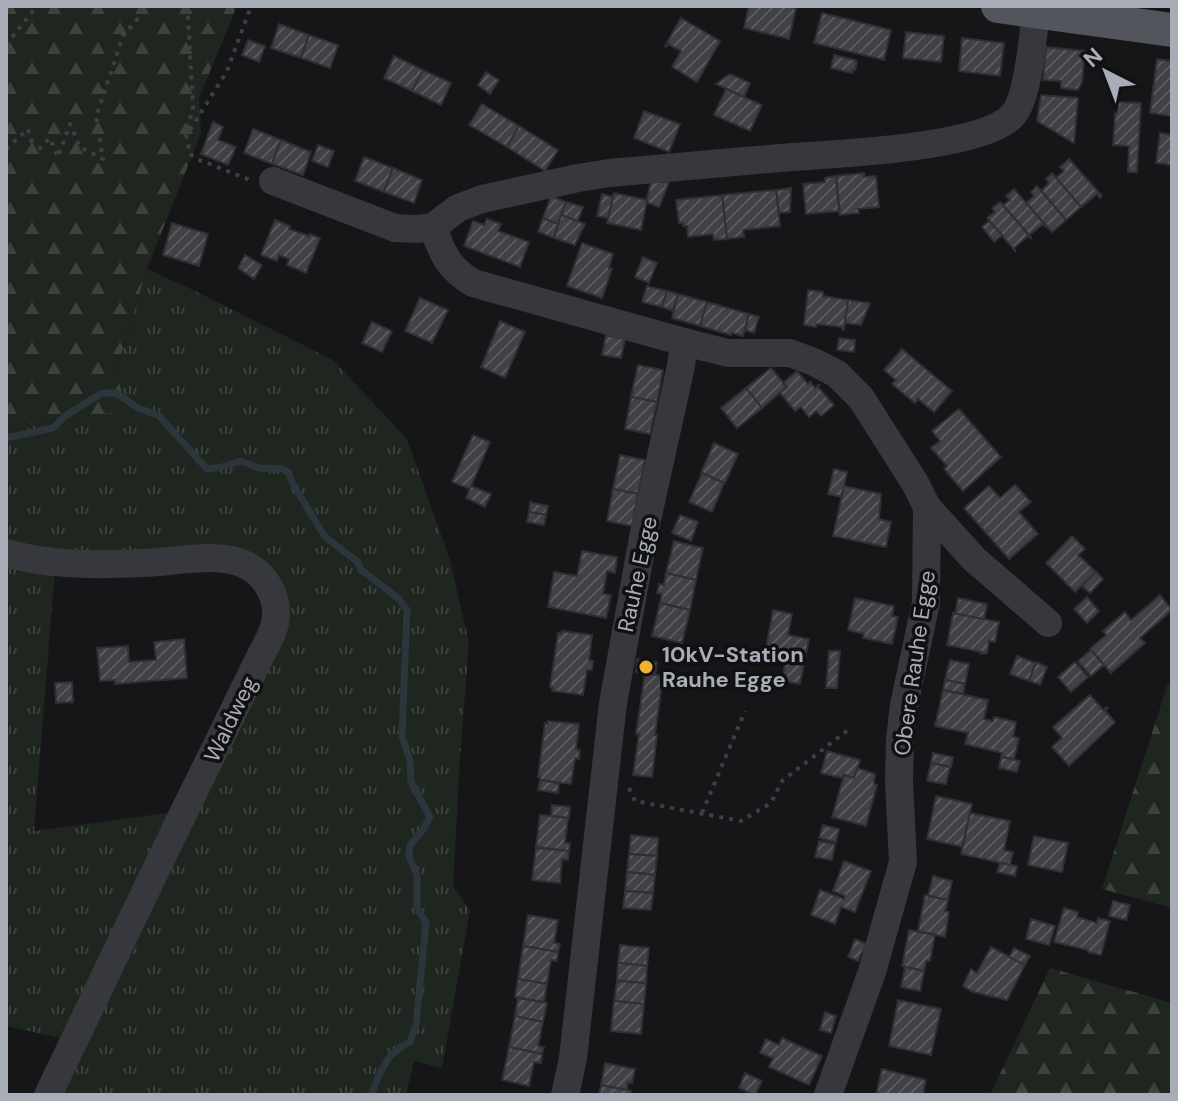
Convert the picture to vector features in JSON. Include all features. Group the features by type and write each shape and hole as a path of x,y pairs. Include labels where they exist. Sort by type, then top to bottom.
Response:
{"main road":[{"path":"998,6 1138,16 1172,30"}],"street":[{"path":"273,181 395,228 417,229 433,227 458,208 482,199 578,178 904,147 962,138 994,129 1013,116 1022,100 1036,10"},
{"path":"433,227 445,259 458,274 473,283 684,342"},
{"name":"Obere Rauhe Egge","path":"684,342 728,353 790,353 837,374 861,398 927,507 974,559 1048,623"},
{"name":"Rauhe Egge","path":"565,1095 573,1058 622,645 684,342"},
{"name":"Obere Rauhe Egge","path":"828,1095 872,972 903,862 900,739 904,705 926,602 927,507"},
{"name":"Waldweg","path":"6,553 53,562 91,564 232,559 248,565 262,576 269,586 277,611 274,626 248,683 48,1095"}],"path":[{"path":"6,45 37,6"},
{"path":"6,149 28,129 35,153 50,138 58,157 70,124 80,147 103,159 96,117 123,36 139,17 140,6"},
{"path":"185,6 193,86 193,108 186,135 190,154 266,186 273,181"},
{"path":"186,135 227,71 251,6"},
{"path":"702,813 745,711"},
{"path":"604,781 628,786 635,801 741,821 771,803 782,781 848,730"}],"green space":[{"path":"6,6 237,6 199,98 201,133 147,269 116,372 127,410 10,427 6,424"},
{"path":"147,269 333,360 407,439 450,560 469,643 453,886 470,910 442,1068 414,1061 406,1095 56,1095 251,695 270,567 58,554 6,545 6,424 10,427 126,410 116,373"},
{"path":"6,560 55,569 34,831 175,812 60,1038 6,1026"},
{"path":"1168,683 1172,684 1172,908 1102,889"},
{"path":"1050,968 1172,1003 1172,1095 990,1095"}],"building":[{"path":"749,6 796,8 789,39 744,28"},
{"path":"822,13 891,30 884,60 814,43"},
{"path":"681,18 720,41 697,82 672,67 681,51 668,44 665,46"},
{"path":"279,24 309,35 301,58 271,48"},
{"path":"906,32 944,36 941,62 903,58"},
{"path":"309,35 338,45 330,68 301,58"},
{"path":"962,38 1004,43 1000,76 959,71"},
{"path":"248,40 265,46 259,62 242,55"},
{"path":"1046,47 1085,51 1082,82 1078,90 1061,88 1061,81 1043,80"},
{"path":"834,55 855,60 855,70 852,73 831,68"},
{"path":"394,56 423,70 412,91 384,78"},
{"path":"1157,59 1172,61 1172,116 1150,113"},
{"path":"423,70 451,83 441,105 412,91"},
{"path":"486,72 499,80 490,94 478,85"},
{"path":"730,74 750,83 744,97 716,84"},
{"path":"726,89 762,105 750,131 714,115"},
{"path":"1041,95 1078,98 1074,143 1037,121"},
{"path":"1116,102 1141,103 1137,172 1128,172 1129,146 1113,145"},
{"path":"482,104 519,126 507,147 469,125"},
{"path":"644,111 680,124 669,152 634,138"},
{"path":"213,122 223,127 218,140 236,147 228,165 201,154"},
{"path":"519,126 558,150 545,171 507,147"},
{"path":"253,129 281,140 272,164 244,153"},
{"path":"1160,133 1172,135 1172,165 1156,163"},
{"path":"281,140 311,152 303,175 272,164"},
{"path":"318,145 334,151 328,167 312,161"},
{"path":"364,157 393,168 384,192 355,181"},
{"path":"1069,159 1102,196 1100,198 1097,194 1081,207 1056,178 1064,171 1060,167"},
{"path":"393,168 422,180 414,203 384,192"},
{"path":"864,173 864,177 876,176 879,207 840,215 836,176"},
{"path":"1052,173 1081,207 1066,220 1041,191 1049,183 1046,179"},
{"path":"836,176 839,211 806,214 803,184 825,182 825,178"},
{"path":"651,182 669,182 659,207 646,202"},
{"path":"1037,186 1066,220 1052,232 1026,203 1034,196 1031,192"},
{"path":"791,188 790,212 779,213 776,190"},
{"path":"1014,189 1047,227 1043,224 1029,235 1003,205 1010,200 1006,196"},
{"path":"776,190 780,226 743,230 744,237 727,239 722,195"},
{"path":"614,193 647,200 641,230 607,223"},
{"path":"602,194 613,197 608,218 597,216"},
{"path":"722,195 727,239 714,240 713,234 688,237 687,226 679,223 676,200"},
{"path":"551,196 566,202 558,224 543,218"},
{"path":"566,202 583,207 578,221 561,215"},
{"path":"1000,202 1032,239 1028,236 1014,248 1016,252 987,218 995,212 992,208"},
{"path":"561,215 585,224 575,245 554,238"},
{"path":"543,218 558,224 554,238 538,232"},
{"path":"487,219 501,224 498,231 529,242 520,267 464,246 473,221 484,225"},
{"path":"275,220 290,226 289,229 320,238 306,273 287,265 289,259 279,255 277,261 261,255"},
{"path":"989,221 1002,235 994,242 982,227"},
{"path":"172,223 208,234 199,266 163,255"},
{"path":"582,243 613,254 609,268 612,269 602,298 567,286"},
{"path":"245,255 262,265 254,279 238,268"},
{"path":"643,257 657,263 649,283 635,277"},
{"path":"647,286 667,291 662,307 642,302"},
{"path":"808,290 848,300 844,330 842,327 804,325"},
{"path":"667,291 678,294 673,311 662,307"},
{"path":"678,294 707,302 700,326 672,318"},
{"path":"420,298 448,310 432,343 405,331"},
{"path":"848,300 870,303 861,325 845,323"},
{"path":"707,302 749,314 743,336 700,326"},
{"path":"749,314 759,317 754,333 745,330"},
{"path":"500,321 525,332 505,378 481,367"},
{"path":"372,322 392,331 382,352 362,343"},
{"path":"606,335 625,339 621,358 602,355"},
{"path":"839,338 855,340 854,352 837,350"},
{"path":"902,349 952,391 934,412 918,399 915,403 892,384 896,380 884,370"},
{"path":"638,365 663,370 657,402 631,397"},
{"path":"771,368 787,387 762,408 746,388"},
{"path":"797,371 815,388 820,384 818,387 834,405 821,416 816,411 809,417 801,407 795,411 780,393 787,387 783,383"},
{"path":"746,388 762,408 737,428 721,408"},
{"path":"631,397 657,402 650,434 625,429"},
{"path":"959,409 1001,457 963,491 931,448 940,441 932,431"},
{"path":"473,435 490,442 470,489 452,482"},
{"path":"714,443 738,454 725,483 701,473"},
{"path":"620,455 645,460 638,494 613,489"},
{"path":"834,469 847,472 842,497 828,494"},
{"path":"702,473 724,483 712,512 689,502"},
{"path":"1015,485 1031,502 1019,512 1038,534 1009,559 964,508 989,486 1000,498"},
{"path":"471,486 491,494 485,507 466,498"},
{"path":"844,486 881,494 879,519 891,522 886,547 833,536"},
{"path":"613,489 638,494 632,526 607,521"},
{"path":"530,502 548,506 546,515 529,512"},
{"path":"529,512 546,515 544,525 527,522"},
{"path":"680,515 698,522 691,541 672,533"},
{"path":"1072,536 1085,549 1078,555 1096,572 1075,592 1046,563"},
{"path":"674,541 703,548 696,580 666,573"},
{"path":"582,551 617,557 615,573 607,571 603,594 611,595 606,618 548,607 554,572 577,576"},
{"path":"1096,572 1103,579 1090,593 1082,586"},
{"path":"666,573 696,580 690,610 660,603 662,594 657,593 659,584 664,585"},
{"path":"1160,595 1172,610 1140,638 1145,643 1111,673 1090,649 1106,635 1103,631 1125,612 1131,620"},
{"path":"1087,597 1099,611 1087,623 1074,609"},
{"path":"855,598 894,606 892,616 898,617 892,644 863,638 864,634 848,630"},
{"path":"958,598 987,604 984,620 955,614"},
{"path":"660,603 690,610 682,643 652,636"},
{"path":"773,610 792,614 788,635 809,639 800,684 782,681 786,658 765,654"},
{"path":"953,613 999,622 995,642 989,641 987,653 947,645"},
{"path":"558,633 592,635 589,660 593,661 592,670 587,670 583,695 552,691 550,687"},
{"path":"184,639 187,678 115,684 115,680 100,681 97,648 128,646 129,662 156,660 154,642"},
{"path":"1091,650 1104,665 1091,676 1078,661"},
{"path":"829,651 840,651 837,688 826,688"},
{"path":"1017,656 1036,663 1029,681 1010,674"},
{"name":"10kV-Station Rauhe Egge","path":"637,659 657,662 655,675 636,672"},
{"path":"950,660 969,664 965,684 945,680"},
{"path":"1036,662 1047,667 1040,685 1029,681"},
{"path":"1075,662 1088,677 1071,692 1058,677"},
{"path":"645,673 663,676 652,777 633,775"},
{"path":"945,680 965,684 963,694 943,690"},
{"path":"72,682 73,702 56,703 55,683"},
{"path":"943,690 988,700 984,719 993,721 994,717 1016,722 1013,737 1019,738 1014,759 965,744 968,733 935,726"},
{"path":"1090,695 1103,710 1108,708 1105,711 1115,722 1069,766 1052,747 1062,738 1053,727"},
{"path":"548,721 579,724 576,749 580,750 579,759 575,758 571,784 540,780 538,777 545,723 548,724"},
{"path":"827,751 860,760 854,778 821,773"},
{"path":"933,753 953,757 951,767 931,763"},
{"path":"1001,757 1020,761 1017,772 999,768"},
{"path":"931,763 950,767 946,784 927,781"},
{"path":"857,768 875,774 874,784 877,785 866,826 832,817 844,775 854,778"},
{"path":"540,780 559,783 558,793 538,790"},
{"path":"936,796 972,804 963,847 927,839"},
{"path":"552,805 570,807 569,818 551,816"},
{"path":"970,813 1010,821 1004,850 1013,852 1010,865 961,854"},
{"path":"540,815 568,818 565,843 570,843 569,851 536,847"},
{"path":"823,825 839,829 836,842 819,838"},
{"path":"631,835 658,838 657,856 629,854"},
{"path":"1034,836 1068,843 1062,872 1028,865"},
{"path":"819,841 835,844 832,860 815,857"},
{"path":"536,848 569,851 568,860 562,859 560,883 532,880"},
{"path":"629,854 657,856 655,875 627,872"},
{"path":"844,861 871,871 855,912 841,907 835,924 811,915 820,890 844,899 845,896 833,891"},
{"path":"1000,863 1017,866 1015,876 997,872"},
{"path":"627,872 655,875 653,893 625,891"},
{"path":"933,876 952,881 948,900 928,896"},
{"path":"625,891 653,893 651,910 623,908"},
{"path":"925,895 948,900 945,937 918,931"},
{"path":"1113,901 1130,905 1126,920 1109,916"},
{"path":"1064,908 1078,912 1077,917 1097,923 1098,918 1110,921 1101,955 1054,942"},
{"path":"528,915 558,920 554,943 560,944 558,952 523,946"},
{"path":"1031,919 1055,926 1049,945 1026,939"},
{"path":"909,930 935,935 930,961 926,961 924,971 902,966"},
{"path":"855,939 866,944 858,961 848,957"},
{"path":"620,945 649,948 647,966 618,963"},
{"path":"523,946 558,952 557,961 551,960 547,984 518,979"},
{"path":"991,947 1025,965 1007,1000 973,992 963,986 971,969 977,973"},
{"path":"1014,948 1030,956 1025,965 1009,957"},
{"path":"618,963 647,966 646,983 617,981"},
{"path":"905,967 924,971 920,991 901,987"},
{"path":"518,979 547,984 544,1002 515,997"},
{"path":"617,981 646,983 644,1004 614,1001"},
{"path":"518,998 547,1003 543,1022 515,1016"},
{"path":"898,1000 941,1009 931,1055 889,1046"},
{"path":"614,1001 644,1004 641,1034 611,1031"},
{"path":"825,1012 836,1016 831,1033 820,1030"},
{"path":"515,1016 543,1022 538,1046 544,1047 542,1054 509,1047"},
{"path":"782,1038 822,1056 809,1085 769,1067 773,1058 760,1053 766,1039 779,1045"},
{"path":"509,1047 542,1054 541,1063 534,1062 529,1086 502,1080"},
{"path":"605,1063 635,1069 627,1090 601,1085"},
{"path":"882,1069 926,1080 923,1095 876,1095"},
{"path":"745,1073 762,1081 755,1095 739,1088"},
{"path":"601,1085 631,1091 630,1095 599,1095"}],"waterway":[{"path":"6,438 53,428 65,416 102,393 116,393 138,408 159,416 207,469 241,461 259,468 288,472 325,537 358,562 360,569 398,598 407,610 402,736 410,761 411,782 430,817 410,845 409,856 417,875 417,908 426,923 416,1025 410,1042 395,1052 385,1064 371,1095"}],"place":[{"name":"10kV-Station Rauhe Egge","path":"646,667"}]}
